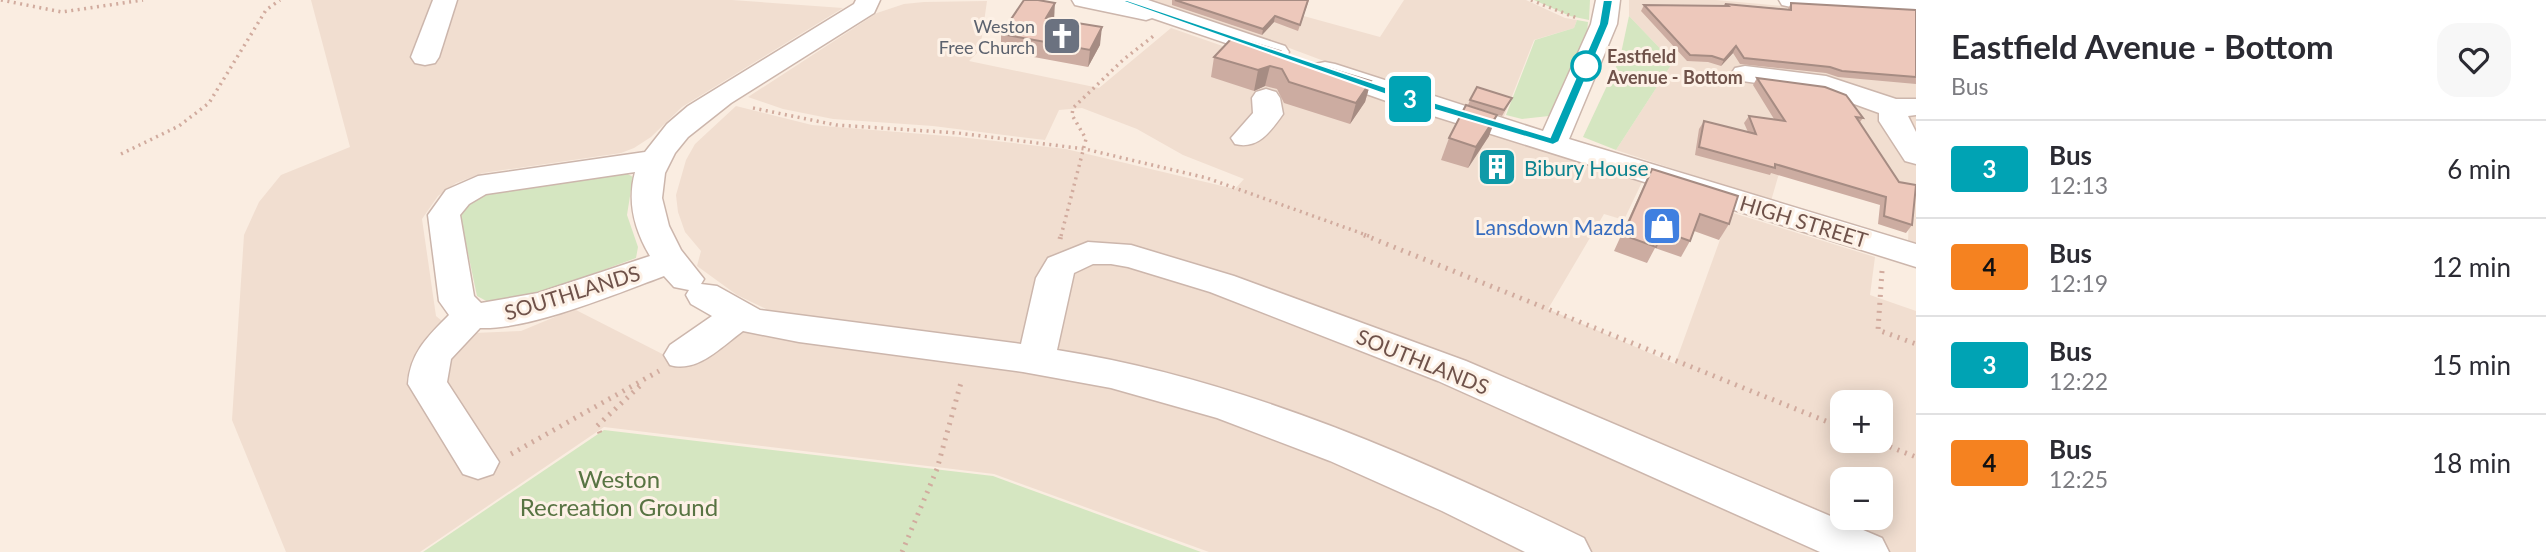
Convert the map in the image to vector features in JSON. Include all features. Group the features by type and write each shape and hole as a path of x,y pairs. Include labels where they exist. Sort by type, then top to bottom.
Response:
{"street":[{"path":"445,0 428,51 458,45"},
{"name":"SOUTHLANDS","path":"869,0 865,8 722,95 681,125 657,159 649,177 647,212 669,262 699,290 739,316 755,322 1036,360 1181,391 1263,418 1430,483 1568,552"},
{"name":"HIGH STREET","path":"1084,0 1174,17"},
{"name":"HIGH STREET","path":"1124,0 1174,17 1283,79 1402,97 1916,256"},
{"path":"1553,142 1604,24 1608,0"},
{"path":"1791,0 1916,6"},
{"path":"1745,74 1826,84 1905,108 1894,121 1916,155"},
{"path":"1246,138 1268,114 1283,79"},
{"name":"SOUTHLANDS","path":"657,159 478,186 461,193 449,204 444,215 457,301 472,314 492,316 520,310 669,262"},
{"name":"SOUTHLANDS","path":"1073,258 1088,253 1131,256 1222,284 1329,323 1452,371 1866,552"},
{"path":"1036,360 1054,278 1060,266 1073,258"},
{"path":"472,314 435,352 428,367 427,384 478,462"},
{"path":"683,355 739,316"}],"path":[{"path":"1,0 62,12 143,0"},
{"path":"121,154 180,125 201,111 209,103 266,10 280,0"},
{"path":"1531,0 1571,18"},
{"path":"1073,258 1059,238 1085,149 1086,139 1072,115 1077,103 1174,17"},
{"path":"722,95 755,109 836,125 958,133 1085,149 1207,178 1360,233 1830,423"},
{"path":"1880,299 1878,330 1916,344"},
{"path":"902,552 937,469 969,351"},
{"path":"478,462 484,469 649,378 683,355"},
{"path":"600,433 597,426 649,378"},
{"path":"1893,448 1916,457"}],"shaded area":[{"path":"311,0 732,0 843,8 682,107 651,137 634,148 621,153 483,173 456,183 438,196 422,219 436,316 448,326 474,333 521,331 574,309 682,364 766,309 737,295 697,266 701,251 685,232 678,212 676,195 686,160 695,144 736,106 812,125 1066,149 1235,189 1244,179 1183,155 1137,129 1082,108 1059,110 1045,140 933,126 833,119 783,109 748,97 877,13 904,4 987,1 980,50 969,61 1099,88 1171,28 1280,66 1642,182 1624,220 1604,214 1548,309 1675,364 1730,212 1875,257 1870,295 1916,311 1916,552 1209,552 994,474 604,427 420,552 286,552 232,420 244,235 259,202 281,175 350,147"},
{"path":"1149,0 1245,0 1380,37 1404,0 1526,0 1565,18 1577,20 1574,28 1534,40 1503,119 1332,64"},
{"path":"1629,0 1716,0 1916,14 1916,243 1908,241 1909,218 1885,193 1782,163 1771,201 1616,150 1673,62 1629,16"}],"green space":[{"path":"1534,0 1590,0 1589,20 1570,16"},
{"path":"1629,16 1673,62 1616,150 1583,137 1620,58"},
{"path":"1577,20 1588,22 1587,33 1549,116 1522,119 1506,115 1535,40 1574,28"},
{"path":"626,173 633,177 627,215 638,247 636,258 512,303 494,305 477,296 460,215 465,205 488,192"},
{"name":"Weston Recreation Ground","path":"604,430 993,476 1201,552 423,552"}],"building":[{"path":"1024,0 1055,3 1046,18 1102,27 1090,50 1001,34"},
{"path":"1175,0 1308,0 1300,25 1275,16 1263,29"},
{"path":"1791,3 1916,10 1916,77 1842,71 1830,67 1744,58 1736,46 1724,60 1712,56 1690,55 1644,5 1728,6 1725,4 1791,10"},
{"path":"1233,37 1371,81 1356,103 1289,82 1282,69 1270,66 1258,70 1214,57"},
{"path":"1757,78 1825,87 1846,95 1863,118 1856,117 1899,182 1916,185 1912,225 1884,216 1886,197 1775,164 1775,168 1699,147 1704,121 1756,134 1749,116 1785,121"},
{"path":"1477,87 1512,98 1504,110 1470,100"},
{"path":"1466,105 1497,115 1476,147 1449,138"},
{"name":"Lansdown Mazda","path":"1652,169 1738,196 1729,224 1700,214 1690,241 1662,231 1656,247 1623,235"}],"bus line":[{"name":"3","path":"1124,0 1402,97 1553,142 1604,24 1608,0"}],"place":[{"name":"Weston Free Church","path":"1062,36"},
{"name":"Eastfield Avenue - Bottom","path":"1586,66"},
{"name":"Bibury House","path":"1497,167"},
{"name":"Lansdown Mazda","path":"1662,226"}]}
